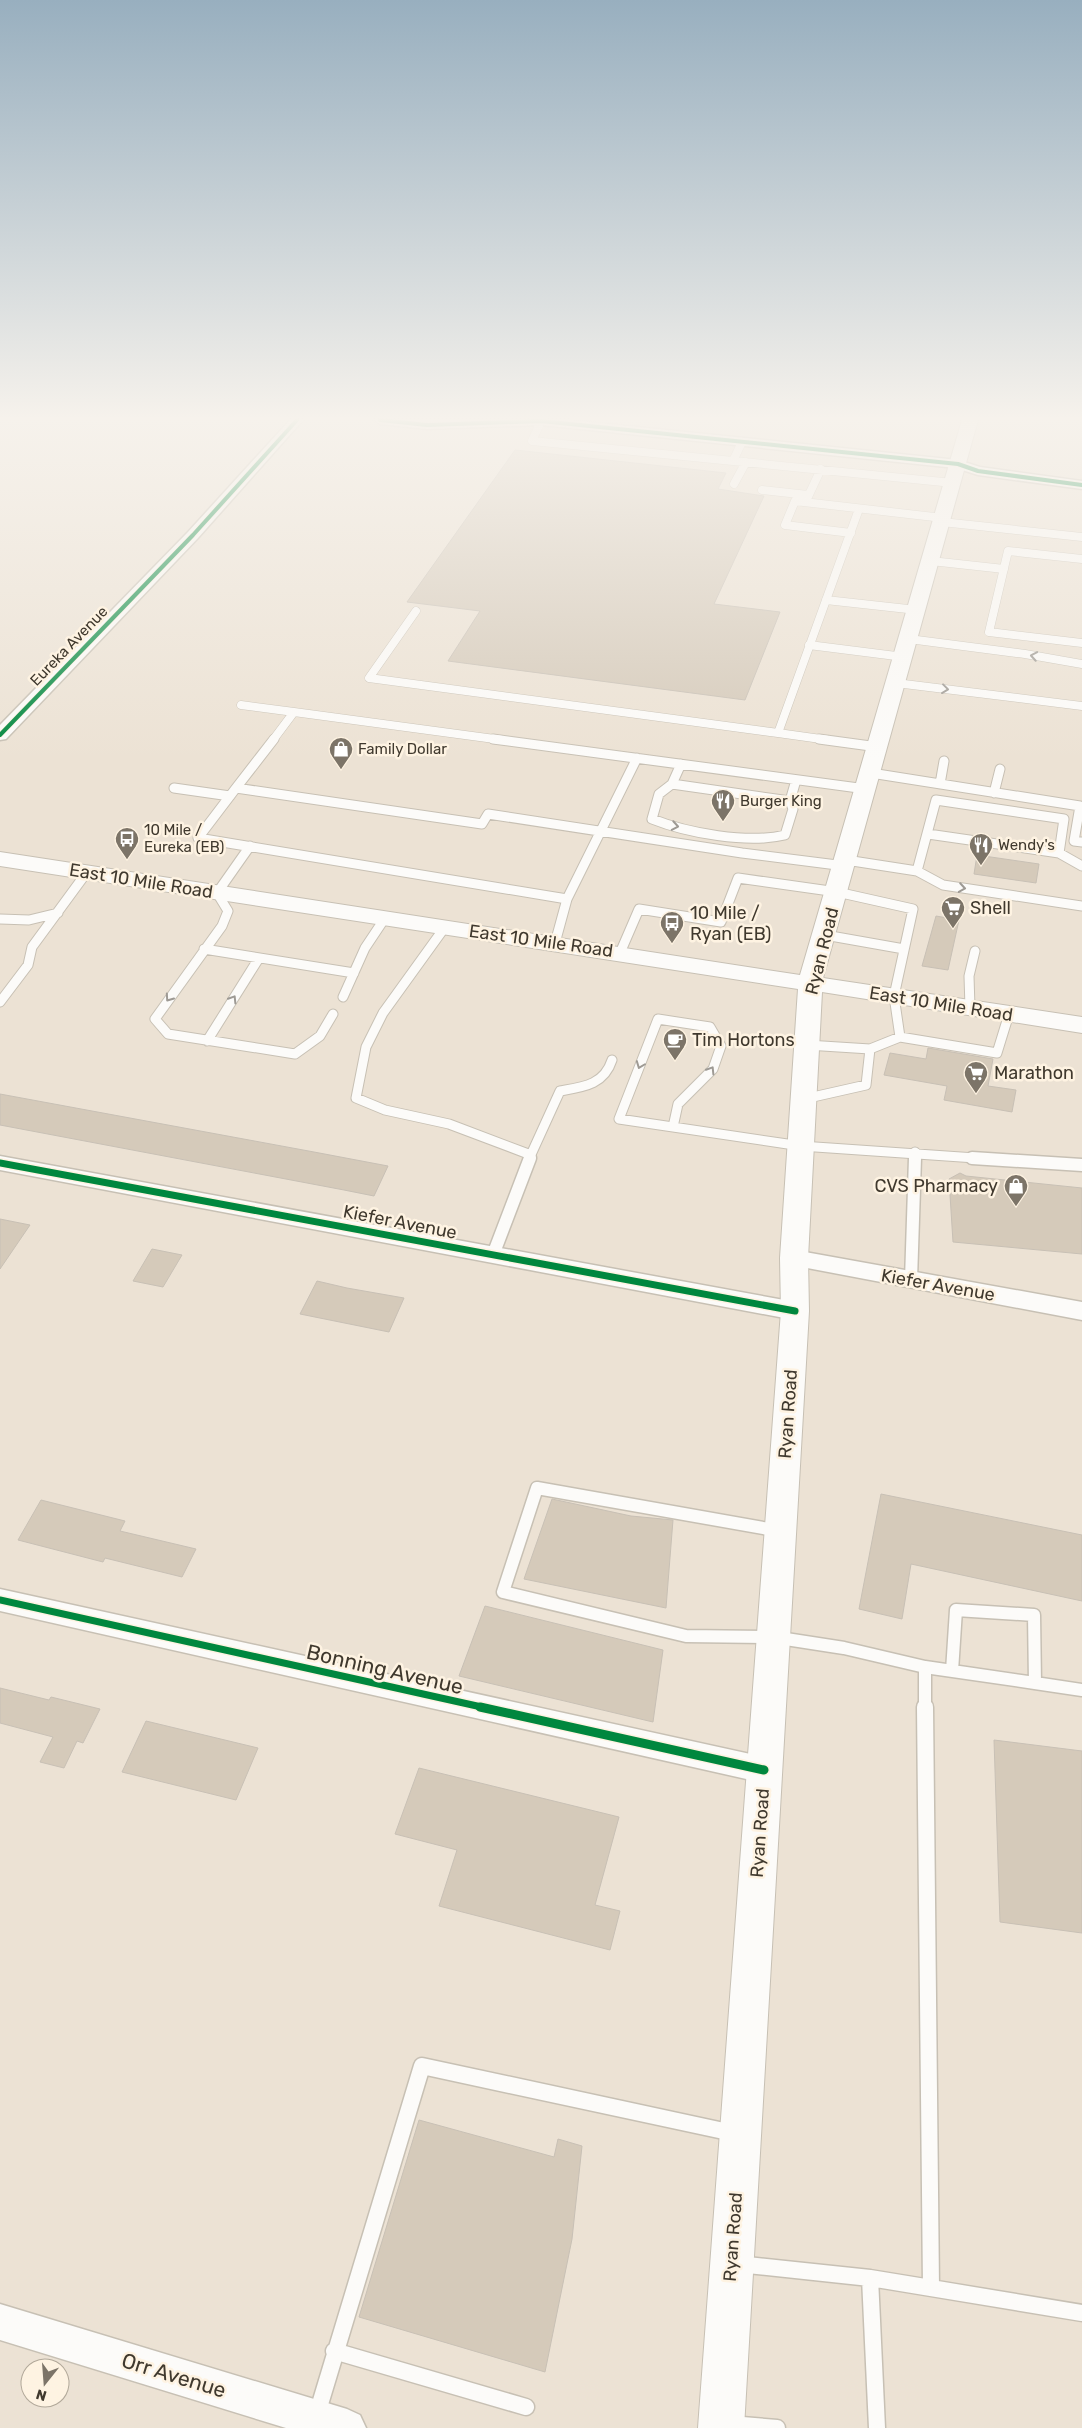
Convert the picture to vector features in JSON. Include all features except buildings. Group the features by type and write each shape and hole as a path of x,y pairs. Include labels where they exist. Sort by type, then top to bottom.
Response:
{"main road":[{"name":"Ryan Road","path":"721,2426 795,1311 794,1258 810,984 938,533"},
{"name":"East 10 Mile Road","path":"0,858 1082,1025"}],"street":[{"name":"Eureka Avenue","path":"0,735 195,533"},
{"name":"Kiefer Avenue","path":"0,1163 795,1311"},
{"name":"Kiefer Avenue","path":"794,1258 1082,1311"},
{"name":"Bonning Avenue","path":"0,1600 764,1770"},
{"name":"Orr Avenue","path":"0,2322 331,2423"}],"lane":[{"path":"778,733 850,533"},
{"path":"1045,533 1082,538"},
{"path":"1082,559 1008,551 989,632 1082,643"},
{"path":"931,561 1004,569"},
{"path":"826,600 917,610"},
{"path":"416,611 369,678 878,747"},
{"path":"809,645 1025,654 1082,664"},
{"path":"896,683 1082,706"},
{"path":"241,705 796,780 940,784 1080,806 1074,841 1082,842"},
{"path":"294,712 198,838 567,898"},
{"path":"555,943 567,898 637,758"},
{"path":"940,784 944,761"},
{"path":"681,764 672,784 659,794 652,819 661,824 718,834 770,839 785,835 793,809 790,801 796,780"},
{"path":"994,792 1000,768"},
{"path":"672,784 790,801"},
{"path":"174,788 230,796"},
{"path":"236,788 482,824 488,814 600,831 917,871 943,885 1082,906"},
{"path":"917,871 936,800 1064,819 1059,853"},
{"path":"928,834 1059,853 1082,866"},
{"path":"250,846 217,892 228,911 222,926 155,1020 168,1034 295,1054 320,1036 333,1014"},
{"path":"0,1002 28,965 32,947 88,872"},
{"path":"620,953 639,909 721,922 738,878 837,892 913,909 894,996 900,1037"},
{"path":"0,920 20,922 42,919 58,913"},
{"path":"344,996 365,948 385,918"},
{"path":"445,927 383,1013 366,1047 356,1098 367,1106 437,1120 506,1148 531,1155"},
{"path":"825,935 904,949"},
{"path":"204,949 354,973"},
{"path":"970,1008 969,976 975,951"},
{"path":"207,1041 259,958"},
{"path":"807,1045 870,1049 900,1037 997,1053 1009,1014"},
{"path":"673,1127 678,1104 713,1069 721,1046 710,1027 658,1019 619,1119 801,1146 915,1152 1082,1165"},
{"path":"804,1099 866,1086 870,1049"},
{"path":"493,1255 531,1155 560,1091 597,1083 609,1073 612,1060"},
{"path":"911,1280 915,1152"},
{"path":"780,1531 537,1488 504,1592 686,1636 773,1637 844,1648 925,1667 1082,1690"},
{"path":"952,1671 956,1610 1034,1615 1035,1683"},
{"path":"925,1667 931,2288"},
{"path":"331,2423 334,2351 422,2066 740,2135"},
{"path":"731,2263 870,2278 1082,2313"},
{"path":"870,2278 877,2428"},
{"path":"334,2351 526,2407"},
{"path":"721,2426 777,2428"}],"cycle path":[{"path":"0,735 195,533"},
{"path":"0,1163 795,1311"},
{"path":"0,1600 764,1770"}],"place":[{"name":"Family Dollar","path":"341,770"},
{"name":"Burger King","path":"723,822"},
{"name":"10 Mile / Eureka (EB)","path":"127,860"},
{"name":"Wendy's","path":"981,866"},
{"name":"Shell","path":"953,929"},
{"name":"10 Mile / Ryan (EB)","path":"672,944"},
{"name":"Tim Hortons","path":"675,1061"},
{"name":"Marathon","path":"976,1094"},
{"name":"CVS Pharmacy","path":"1016,1207"}]}
